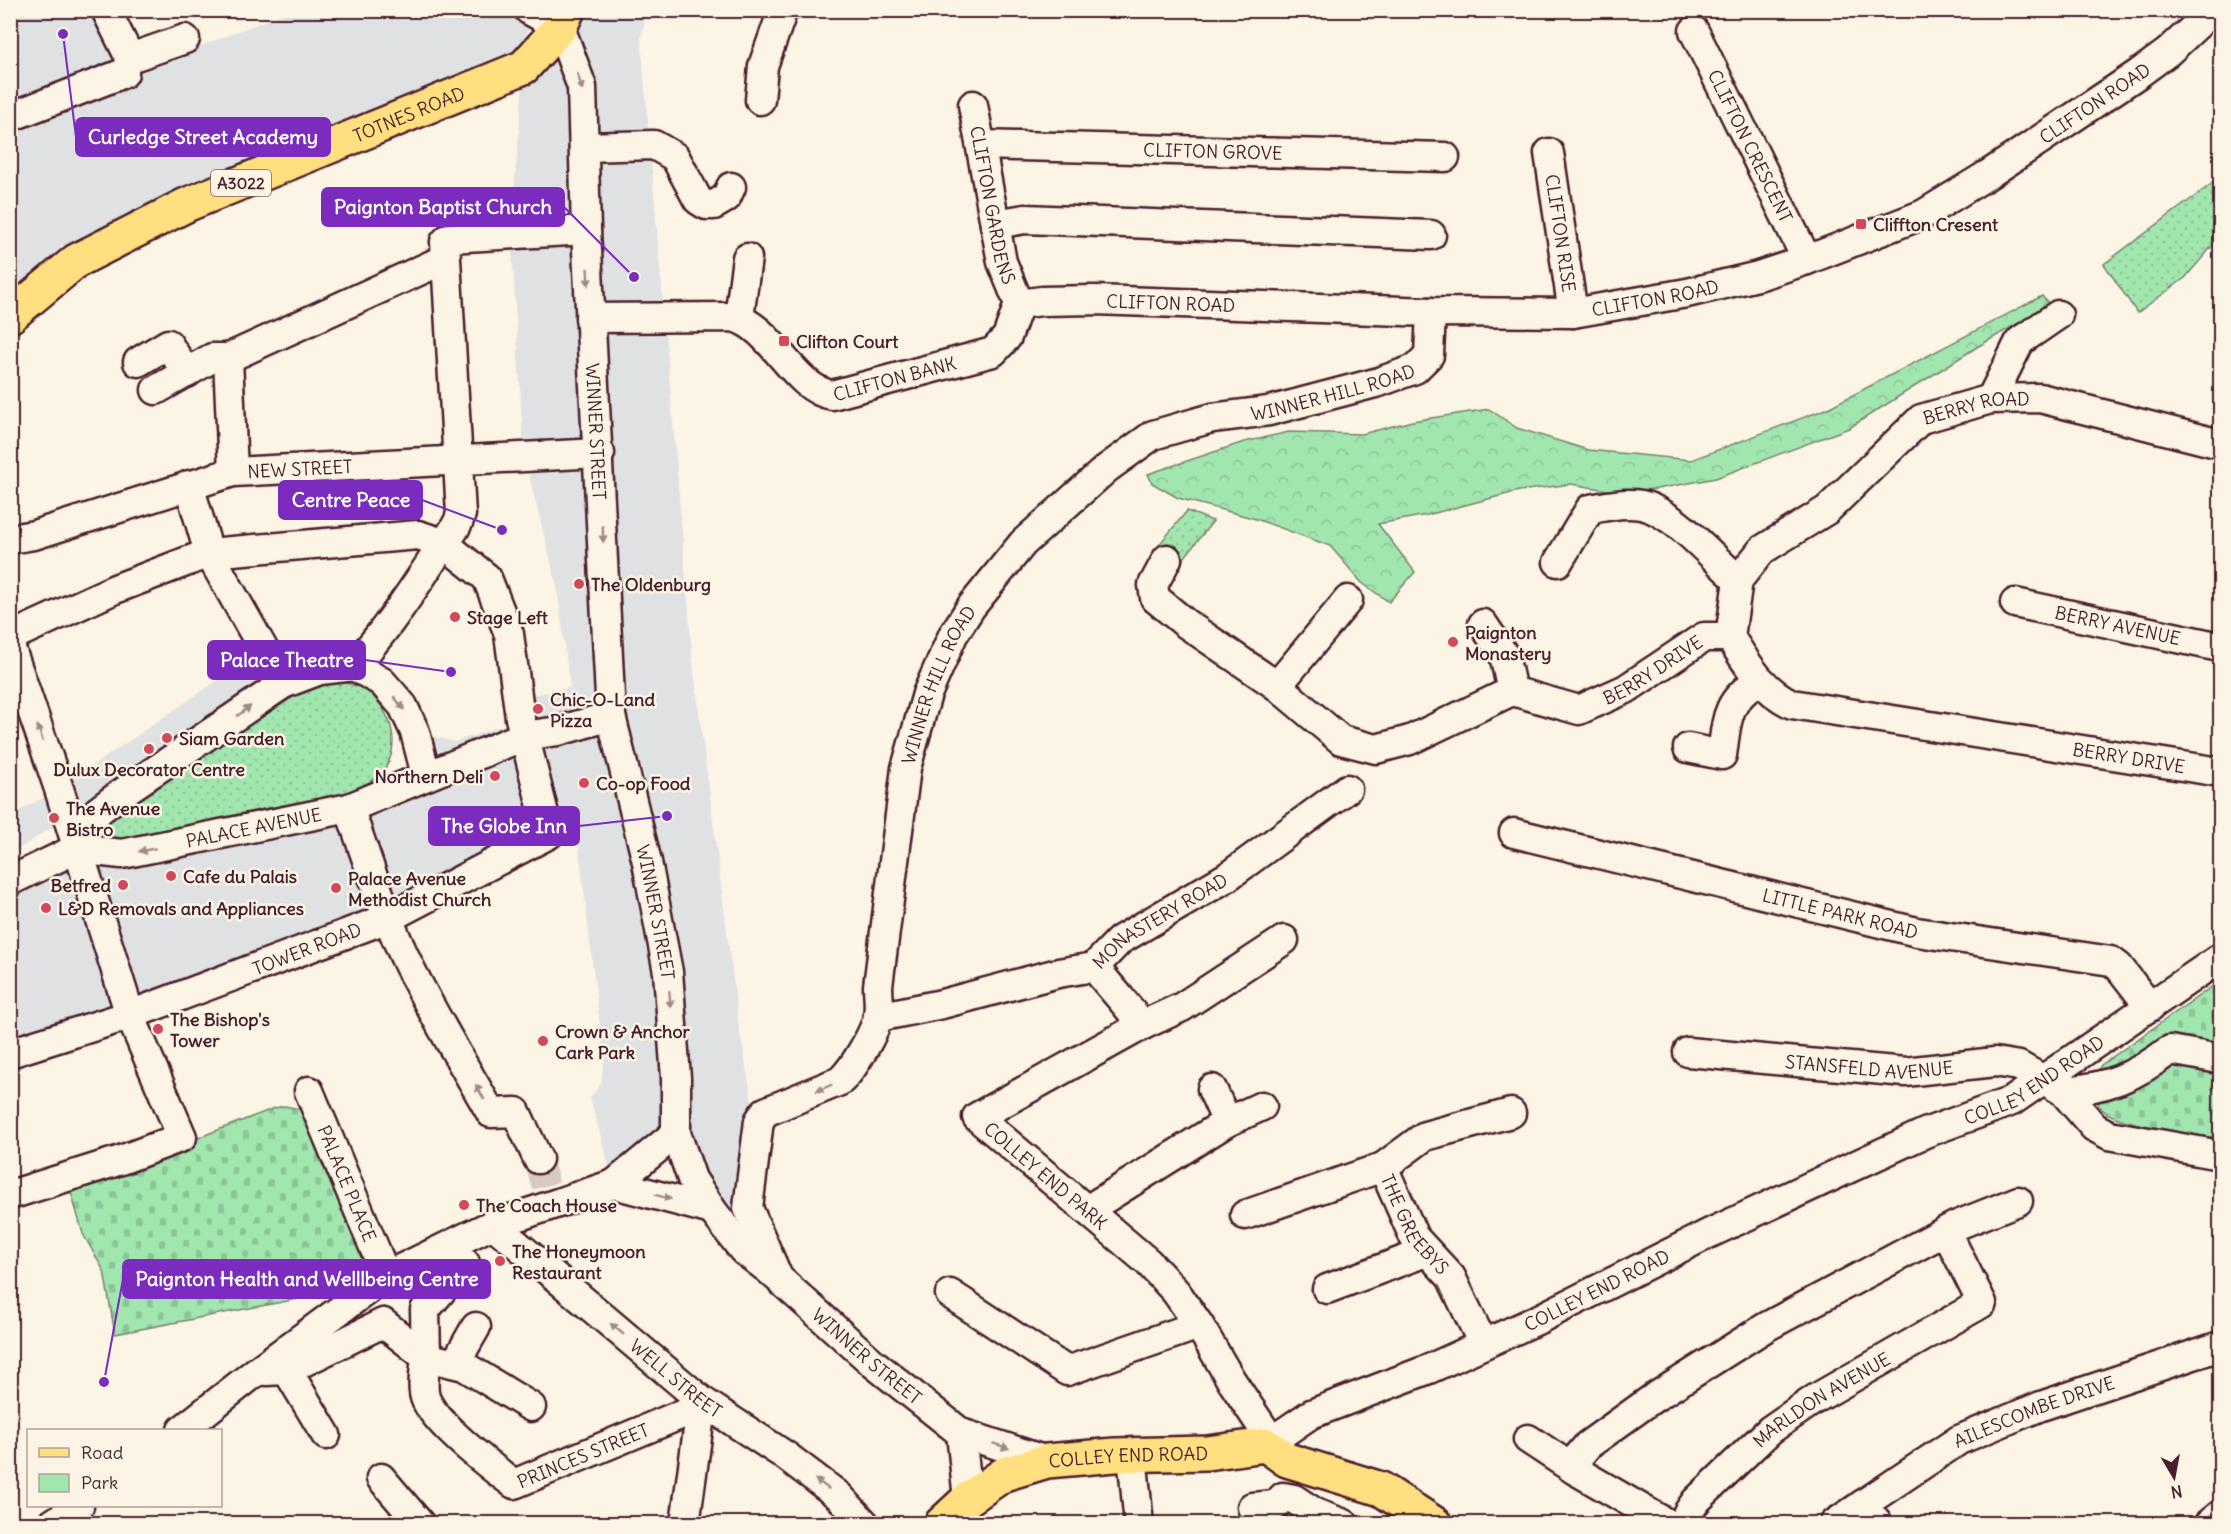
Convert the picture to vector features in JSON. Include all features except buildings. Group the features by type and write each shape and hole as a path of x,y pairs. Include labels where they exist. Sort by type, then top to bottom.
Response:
{"main road":[{"name":"TOTNES ROAD","path":"10,316 76,261 186,205 524,67 564,19"},
{"name":"COLLEY END ROAD","path":"942,1524 969,1499 1004,1474 1047,1461 1132,1455 1207,1454 1266,1445"},
{"path":"1266,1445 1287,1460 1381,1489 1421,1519"}],"street":[{"path":"106,10 130,58 185,39"},
{"path":"530,10 564,19"},
{"path":"760,100 763,66 783,10"},
{"name":"CLIFTON ROAD","path":"1019,304 1041,300 1094,300 1431,312 1573,313 1687,293 1758,276 1807,260 1924,214 1989,174 2146,68 2168,52 2213,10"},
{"name":"WINNER STREET","path":"564,19 582,87 590,318 600,453 611,716 647,862 668,972 676,1078 676,1133 693,1179 711,1210 742,1250 778,1277 873,1363 961,1433 1047,1461"},
{"name":"CLIFTON CRESCENT","path":"1694,31 1807,260"},
{"path":"10,117 124,73"},
{"name":"CLIFTON GARDENS","path":"973,105 1002,262 1019,304"},
{"path":"584,147 654,145 675,157 698,200 706,205 714,205 726,198 731,187"},
{"name":"CLIFTON GROVE","path":"981,145 1445,157"},
{"name":"CLIFTON RISE","path":"1550,153 1573,313"},
{"path":"994,224 1026,219 1431,235"},
{"path":"354,666 389,627 443,543 458,527 461,514 445,242 449,238 586,230"},
{"path":"590,318 739,318 747,258"},
{"path":"156,390 212,358 228,358 446,259"},
{"name":"CLIFTON BANK","path":"739,318 755,327 806,379 823,393 831,395 993,352 1008,337 1019,304"},
{"name":"WINNER HILL ROAD","path":"778,1277 748,1208 759,1120 765,1112 840,1081 849,1074 856,1066 878,1017 882,953 906,768 927,694 953,635 971,607 1023,543 1106,469 1153,435 1212,418 1253,414 1280,408 1379,382 1415,369 1429,355 1431,312"},
{"path":"1990,399 2020,341 2058,315"},
{"path":"138,362 168,344 187,373"},
{"path":"228,358 233,472"},
{"name":"BERRY ROAD","path":"1738,580 1762,550 1827,510 1921,419 1990,399 2040,398 2220,444"},
{"name":"NEW STREET","path":"10,539 34,535 233,472 600,453"},
{"path":"189,485 209,554 283,684"},
{"path":"1558,562 1590,509 1620,504 1650,507 1677,525 1738,580 1730,637"},
{"path":"10,637 115,589 209,554 418,535 443,543 487,578 509,634 524,736"},
{"path":"1167,559 1153,585 1155,598 1185,623 1277,686 1341,740 1376,749 1410,740 1512,691 1504,655 1483,624"},
{"path":"1277,686 1348,600"},
{"name":"BERRY AVENUE","path":"2015,603 2220,647"},
{"name":"BERRY DRIVE","path":"1512,691 1579,710 1626,689 1704,637 1730,637 1758,681 1775,695 1792,704 2220,772"},
{"path":"10,646 59,789 130,1015 182,1137 122,1160 10,1195"},
{"path":"10,881 76,849 98,811 283,684 320,670 354,666 382,682 403,706 415,732 426,775"},
{"path":"1688,748 1722,755 1728,713 1745,690 1758,681"},
{"name":"PALACE AVENUE","path":"76,849 122,854 349,808 524,736 558,731 611,716"},
{"name":"TOWER ROAD","path":"10,1053 130,1015 388,918 549,834 524,736"},
{"name":"MONASTERY ROAD","path":"878,1017 942,1004 1058,973 1094,967 1120,940 1227,877 1347,789"},
{"path":"349,808 388,918 438,1007 491,1113 516,1112 538,1159"},
{"name":"LITTLE PARK ROAD","path":"1514,832 1917,932 2111,961 2119,967 2150,1007"},
{"path":"1094,967 1143,1025 1182,1007 1284,940"},
{"name":"COLLEY END ROAD","path":"1266,1445 1311,1414 1429,1369 1866,1159 1925,1133 2054,1086 2150,1007 2220,958"},
{"name":"COLLEY END PARK","path":"1143,1025 977,1117 1148,1262 1176,1292 1199,1324 1231,1380 1263,1428 1266,1445"},
{"path":"2054,1086 2094,1089 2143,1070 2169,1050 2214,1058"},
{"name":"STANSFELD AVENUE","path":"1688,1052 1905,1072 1995,1062 2019,1066 2054,1086"},
{"path":"2054,1086 2094,1126 2109,1135 2220,1155"},
{"path":"1212,1089 1227,1122"},
{"name":"PALACE PLACE","path":"309,1091 386,1276"},
{"path":"1087,1210 1227,1122 1262,1106"},
{"path":"1383,1167 1425,1136 1511,1113"},
{"path":"614,1184 676,1133"},
{"name":"THE GREEBYS","path":"1245,1215 1383,1167 1414,1237 1451,1276 1483,1344"},
{"path":"185,1429 257,1371 386,1276 549,1198 614,1184 711,1210"},
{"path":"1575,1470 1577,1458 1588,1445 1652,1399 1766,1327 1946,1231 2018,1201"},
{"name":"WELL STREET","path":"494,1225 702,1401 786,1456 839,1496 865,1524"},
{"name":"MARLDON AVENUE","path":"1687,1524 1687,1514 1696,1501 1770,1430 1815,1399 1982,1303 1946,1231"},
{"path":"1327,1289 1426,1252"},
{"path":"426,1358 425,1310 465,1263"},
{"path":"950,1294 1067,1371 1199,1324"},
{"path":"257,1371 287,1370 383,1323 426,1358 456,1362 531,1407"},
{"path":"456,1362 476,1327"},
{"name":"AILESCOMBE DRIVE","path":"1834,1524 1870,1514 1959,1440 2041,1406 2220,1346"},
{"name":"PRINCES STREET","path":"426,1358 425,1399 437,1415 485,1462 514,1484 687,1412 702,1401"},
{"path":"287,1370 326,1435"},
{"path":"685,1524 702,1401"},
{"path":"961,1433 969,1499"},
{"path":"1528,1439 1575,1470 1668,1524"},
{"path":"1132,1455 1139,1524"},
{"path":"381,1478 420,1524"},
{"path":"1252,1507 1276,1505 1283,1497 1294,1499 1313,1519 1344,1524"},
{"path":"52,1524 78,1507"},
{"path":"2209,1524 2220,1515"}],"shaded area":[{"path":"508,10 530,22 524,44 511,58 67,247 11,294 11,112 133,73 289,11"},
{"path":"11,11 101,11 128,57 11,103"},
{"path":"571,11 646,11 641,39 693,664 739,1027 755,1118 744,1205 712,1210 676,1133 614,1184 590,1098 601,1084 604,1061 578,840 564,840 549,834 504,857 11,1053 11,881 76,849 122,854 425,775 415,732 455,742 520,719 527,696 570,688 557,586 524,456 511,232 524,67"},
{"path":"263,649 283,684 76,849 59,789"},
{"path":"54,792 64,819 11,854 11,815"}],"green space":[{"path":"2214,182 2220,191 2220,237 2185,278 2137,313 2104,264"},
{"path":"2042,296 2050,305 1977,347 1849,428 1716,478 1657,489 1613,491 1571,484 1519,491 1427,515 1378,524 1415,572 1389,602 1362,583 1330,546 1256,519 1178,498 1152,483 1148,474 1244,442 1289,432 1362,434 1412,421 1489,409 1517,428 1588,450 1691,460 1826,409"},
{"path":"1187,511 1213,521 1181,562 1158,546"},
{"path":"334,681 352,684 366,690 377,700 387,716 392,733 392,750 387,765 375,778 337,796 159,833 94,839 114,812 310,686"},
{"path":"2220,981 2220,1139 2138,1124 2109,1114 2101,1108 2096,1098 2095,1086 2101,1065"},
{"path":"285,1106 309,1111 372,1266 365,1286 115,1334 104,1271 83,1234 68,1182"}],"tunnel":[{"path":"538,1159 547,1190"}],"place":[{"name":"Curledge Street Academy","path":"63,34"},
{"name":"Cliffton Cresent","path":"1861,224"},
{"name":"Paignton Baptist Church","path":"634,277"},
{"name":"Clifton Court","path":"784,341"},
{"name":"Centre Peace","path":"502,530"},
{"name":"The Oldenburg","path":"579,584"},
{"name":"Stage Left","path":"455,617"},
{"name":"Paignton Monastery","path":"1453,642"},
{"name":"Palace Theatre","path":"451,672"},
{"name":"Chic-O-Land Pizza","path":"538,709"},
{"name":"Siam Garden","path":"167,738"},
{"name":"Dulux Decorator Centre","path":"149,749"},
{"name":"Northern Deli","path":"495,776"},
{"name":"Co-op Food","path":"584,783"},
{"name":"The Globe Inn","path":"667,816"},
{"name":"The Avenue Bistro","path":"54,818"},
{"name":"Cafe du Palais","path":"171,876"},
{"name":"Betfred","path":"123,885"},
{"name":"Palace Avenue Methodist Church","path":"336,888"},
{"name":"L&D Removals and Appliances","path":"46,908"},
{"name":"The Bishop's Tower","path":"158,1029"},
{"name":"Crown & Anchor Cark Park","path":"543,1041"},
{"name":"The Coach House","path":"464,1205"},
{"name":"The Honeymoon Restaurant","path":"500,1261"},
{"name":"Paignton Health and Welllbeing Centre","path":"104,1382"}]}
